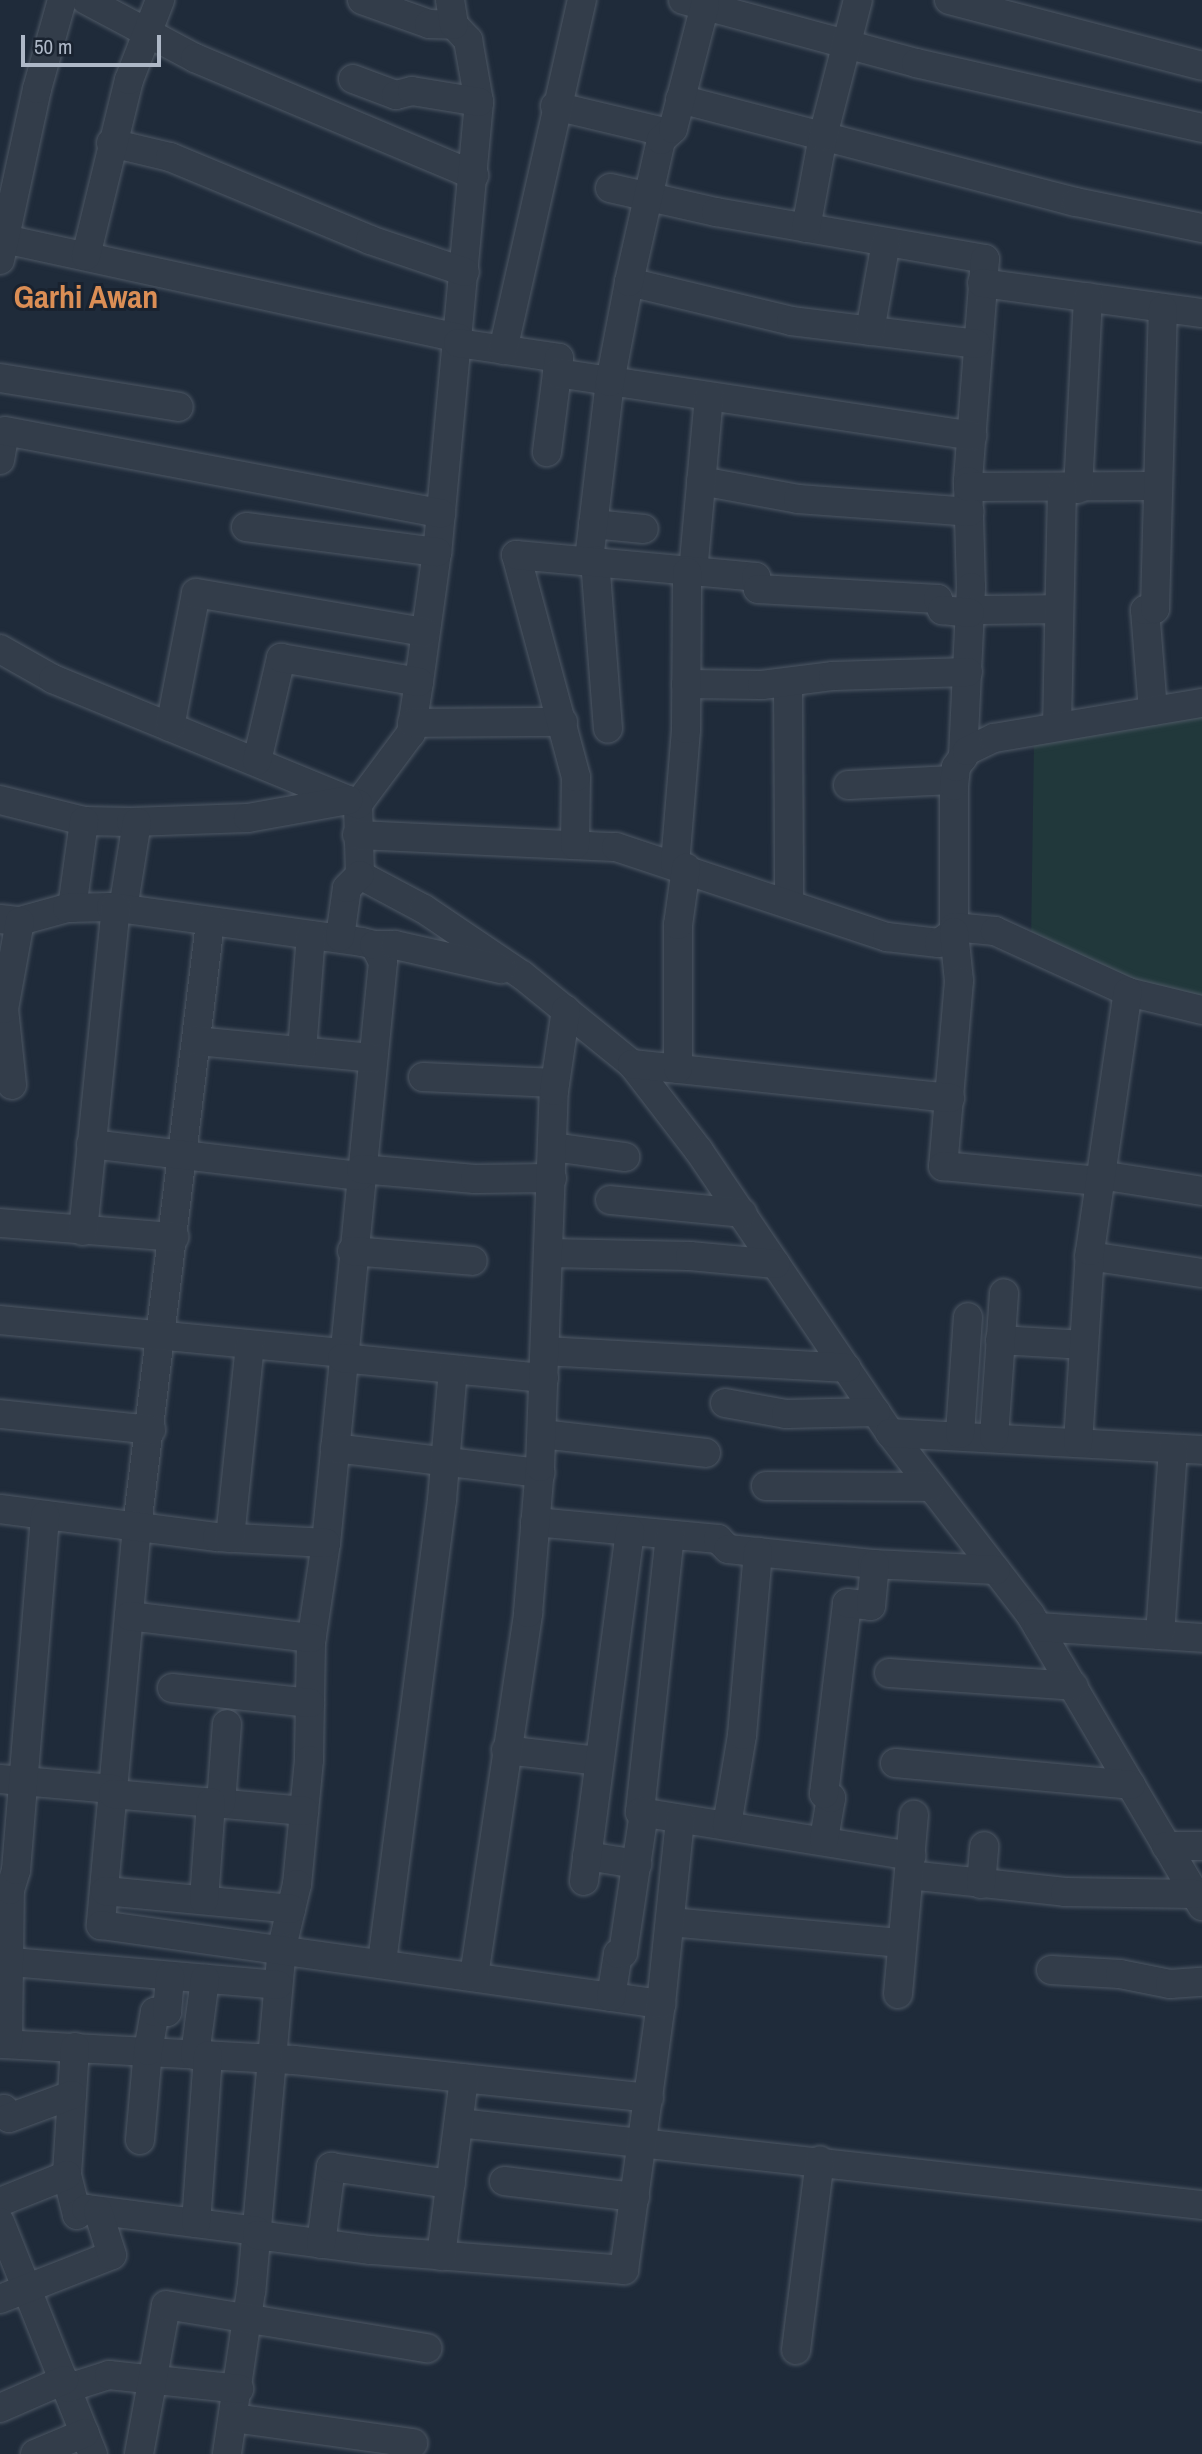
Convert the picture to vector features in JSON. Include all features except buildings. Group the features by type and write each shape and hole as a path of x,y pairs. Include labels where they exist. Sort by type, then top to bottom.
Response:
{"street":[{"path":"62,0 37,89 1,246 86,256 458,341 559,358 547,452"},
{"path":"86,0 302,105 474,175"},
{"path":"86,256 111,143 145,31 160,0"},
{"path":"0,800 84,821 137,822 248,818 353,802 411,733 437,552 479,102 468,40 452,12 429,24 362,0"},
{"path":"503,350 555,106 582,0"},
{"path":"806,228 823,136 858,0"},
{"path":"949,0 1202,65"},
{"path":"608,728 592,560 593,524 610,382 629,282 661,140 668,133 680,99 694,3 846,43 1202,128"},
{"path":"353,79 396,95 412,91 479,102"},
{"path":"680,99 1076,202 1202,228"},
{"path":"555,106 668,133"},
{"path":"111,143 170,157 370,240 465,272"},
{"path":"610,188 806,228 985,259 976,344 971,436 968,672 958,769 954,929 959,981 943,1166 1099,1178 1202,1191"},
{"path":"870,331 886,242"},
{"path":"629,282 791,321 976,344"},
{"path":"982,284 1202,313"},
{"path":"1057,727 1059,609 1088,297"},
{"path":"1153,711 1145,610 1155,609 1163,309"},
{"path":"557,373 971,436"},
{"path":"0,378 179,407"},
{"path":"678,1069 678,925 690,572 709,397"},
{"path":"1,445 5,431 441,513"},
{"path":"701,481 798,499 969,500 1070,489 1157,486"},
{"path":"593,524 644,529"},
{"path":"246,527 437,552"},
{"path":"575,845 576,777 516,555 756,577 758,589 938,599 942,610 1059,609"},
{"path":"170,727 197,593 425,632"},
{"path":"0,649 53,679 353,802"},
{"path":"257,761 281,658 419,682"},
{"path":"687,684 788,683 833,676 968,672"},
{"path":"788,683 789,903"},
{"path":"848,785 958,769 994,738 1202,703"},
{"path":"412,723 563,722"},
{"path":"340,937 347,888 360,875 353,802"},
{"path":"72,908 84,821"},
{"path":"83,1231 120,908 137,822"},
{"path":"357,835 616,847 681,866 887,937 939,943 954,929 995,931 1128,992 1202,1010"},
{"path":"360,875 424,909 518,972 632,1064 741,1213 883,1422 1038,1627 1198,1900"},
{"path":"12,1085 4,1009 10,920 72,908 120,908 210,923 340,937 373,945 395,945 518,972"},
{"path":"210,923 163,1336 137,1527 101,1925 282,1947 661,2004"},
{"path":"302,1051 311,935"},
{"path":"227,2454 248,2319 282,1947 291,1909 304,1811 312,1638 326,1544 352,1251 383,962 373,945"},
{"path":"1078,1443 1089,1256 1128,992"},
{"path":"474,1976 528,1613 542,1434 555,1083 566,1010"},
{"path":"197,1041 373,1058"},
{"path":"632,1064 950,1098"},
{"path":"423,1077 555,1083"},
{"path":"91,1144 360,1173 475,1179 552,1178"},
{"path":"553,1147 625,1157"},
{"path":"610,1200 741,1213"},
{"path":"0,1223 174,1237"},
{"path":"352,1251 473,1261"},
{"path":"549,1253 690,1256 776,1264"},
{"path":"1089,1256 1202,1273"},
{"path":"994,1437 1004,1293"},
{"path":"960,1434 968,1317"},
{"path":"0,1320 453,1369 545,1364 847,1368"},
{"path":"1000,1340 1084,1346"},
{"path":"230,1538 250,1345"},
{"path":"382,1962 445,1461 453,1369"},
{"path":"725,1403 786,1414 883,1422 960,1434 1202,1450"},
{"path":"0,1414 151,1430"},
{"path":"542,1434 706,1452"},
{"path":"335,1448 540,1473"},
{"path":"1160,1635 1173,1448"},
{"path":"766,1486 932,1488"},
{"path":"0,1509 230,1538 326,1544"},
{"path":"45,1515 11,1780 16,1871 10,1890 4,1961 4,2044 270,2060 649,2098"},
{"path":"535,1522 718,1539 728,1549 875,1564 996,1570"},
{"path":"630,1531 585,1869 637,1864"},
{"path":"670,1535 640,1812 680,1820 824,1839 981,1884 1198,1900"},
{"path":"727,1825 742,1735 758,1552"},
{"path":"824,1839 831,1798 824,1794 847,1603 871,1606 875,1564"},
{"path":"129,1616 312,1638"},
{"path":"1038,1627 1202,1639"},
{"path":"889,1673 1074,1686"},
{"path":"173,1688 310,1703"},
{"path":"204,1900 226,1724"},
{"path":"506,1750 598,1761"},
{"path":"895,1763 1131,1785"},
{"path":"11,1780 304,1811"},
{"path":"611,1997 618,1954 623,1953 644,1812"},
{"path":"898,1994 914,1815"},
{"path":"75,2047 67,2175 77,2214 86,2209 197,2222 321,2244 624,2270 661,2004 680,1820"},
{"path":"981,1884 984,1846"},
{"path":"1166,1846 1202,1846"},
{"path":"104,1891 291,1909"},
{"path":"670,1922 902,1944"},
{"path":"4,1961 278,1985"},
{"path":"1051,1970 1120,1973 1170,1984 1202,1982"},
{"path":"140,2140 148,2051 155,2012 167,2012 170,1976"},
{"path":"197,2222 205,1979"},
{"path":"442,2256 464,2078"},
{"path":"0,2111 4,2109 9,2118 72,2095"},
{"path":"459,2123 643,2140 1202,2205"},
{"path":"796,2350 820,2161"},
{"path":"321,2244 331,2168 451,2184"},
{"path":"0,2202 67,2175"},
{"path":"504,2181 635,2197"},
{"path":"0,2299 112,2255 99,2211"},
{"path":"0,2222 89,2443 35,2454"},
{"path":"139,2454 150,2379 166,2305 427,2348"},
{"path":"0,2407 66,2384 109,2375 239,2389"},
{"path":"234,2418 413,2443"}],"green space":[{"path":"1202,712 1202,1002 1122,982 1031,942 1034,741"}],"district":[{"name":"Garhi Awan","path":"86,297"}]}
